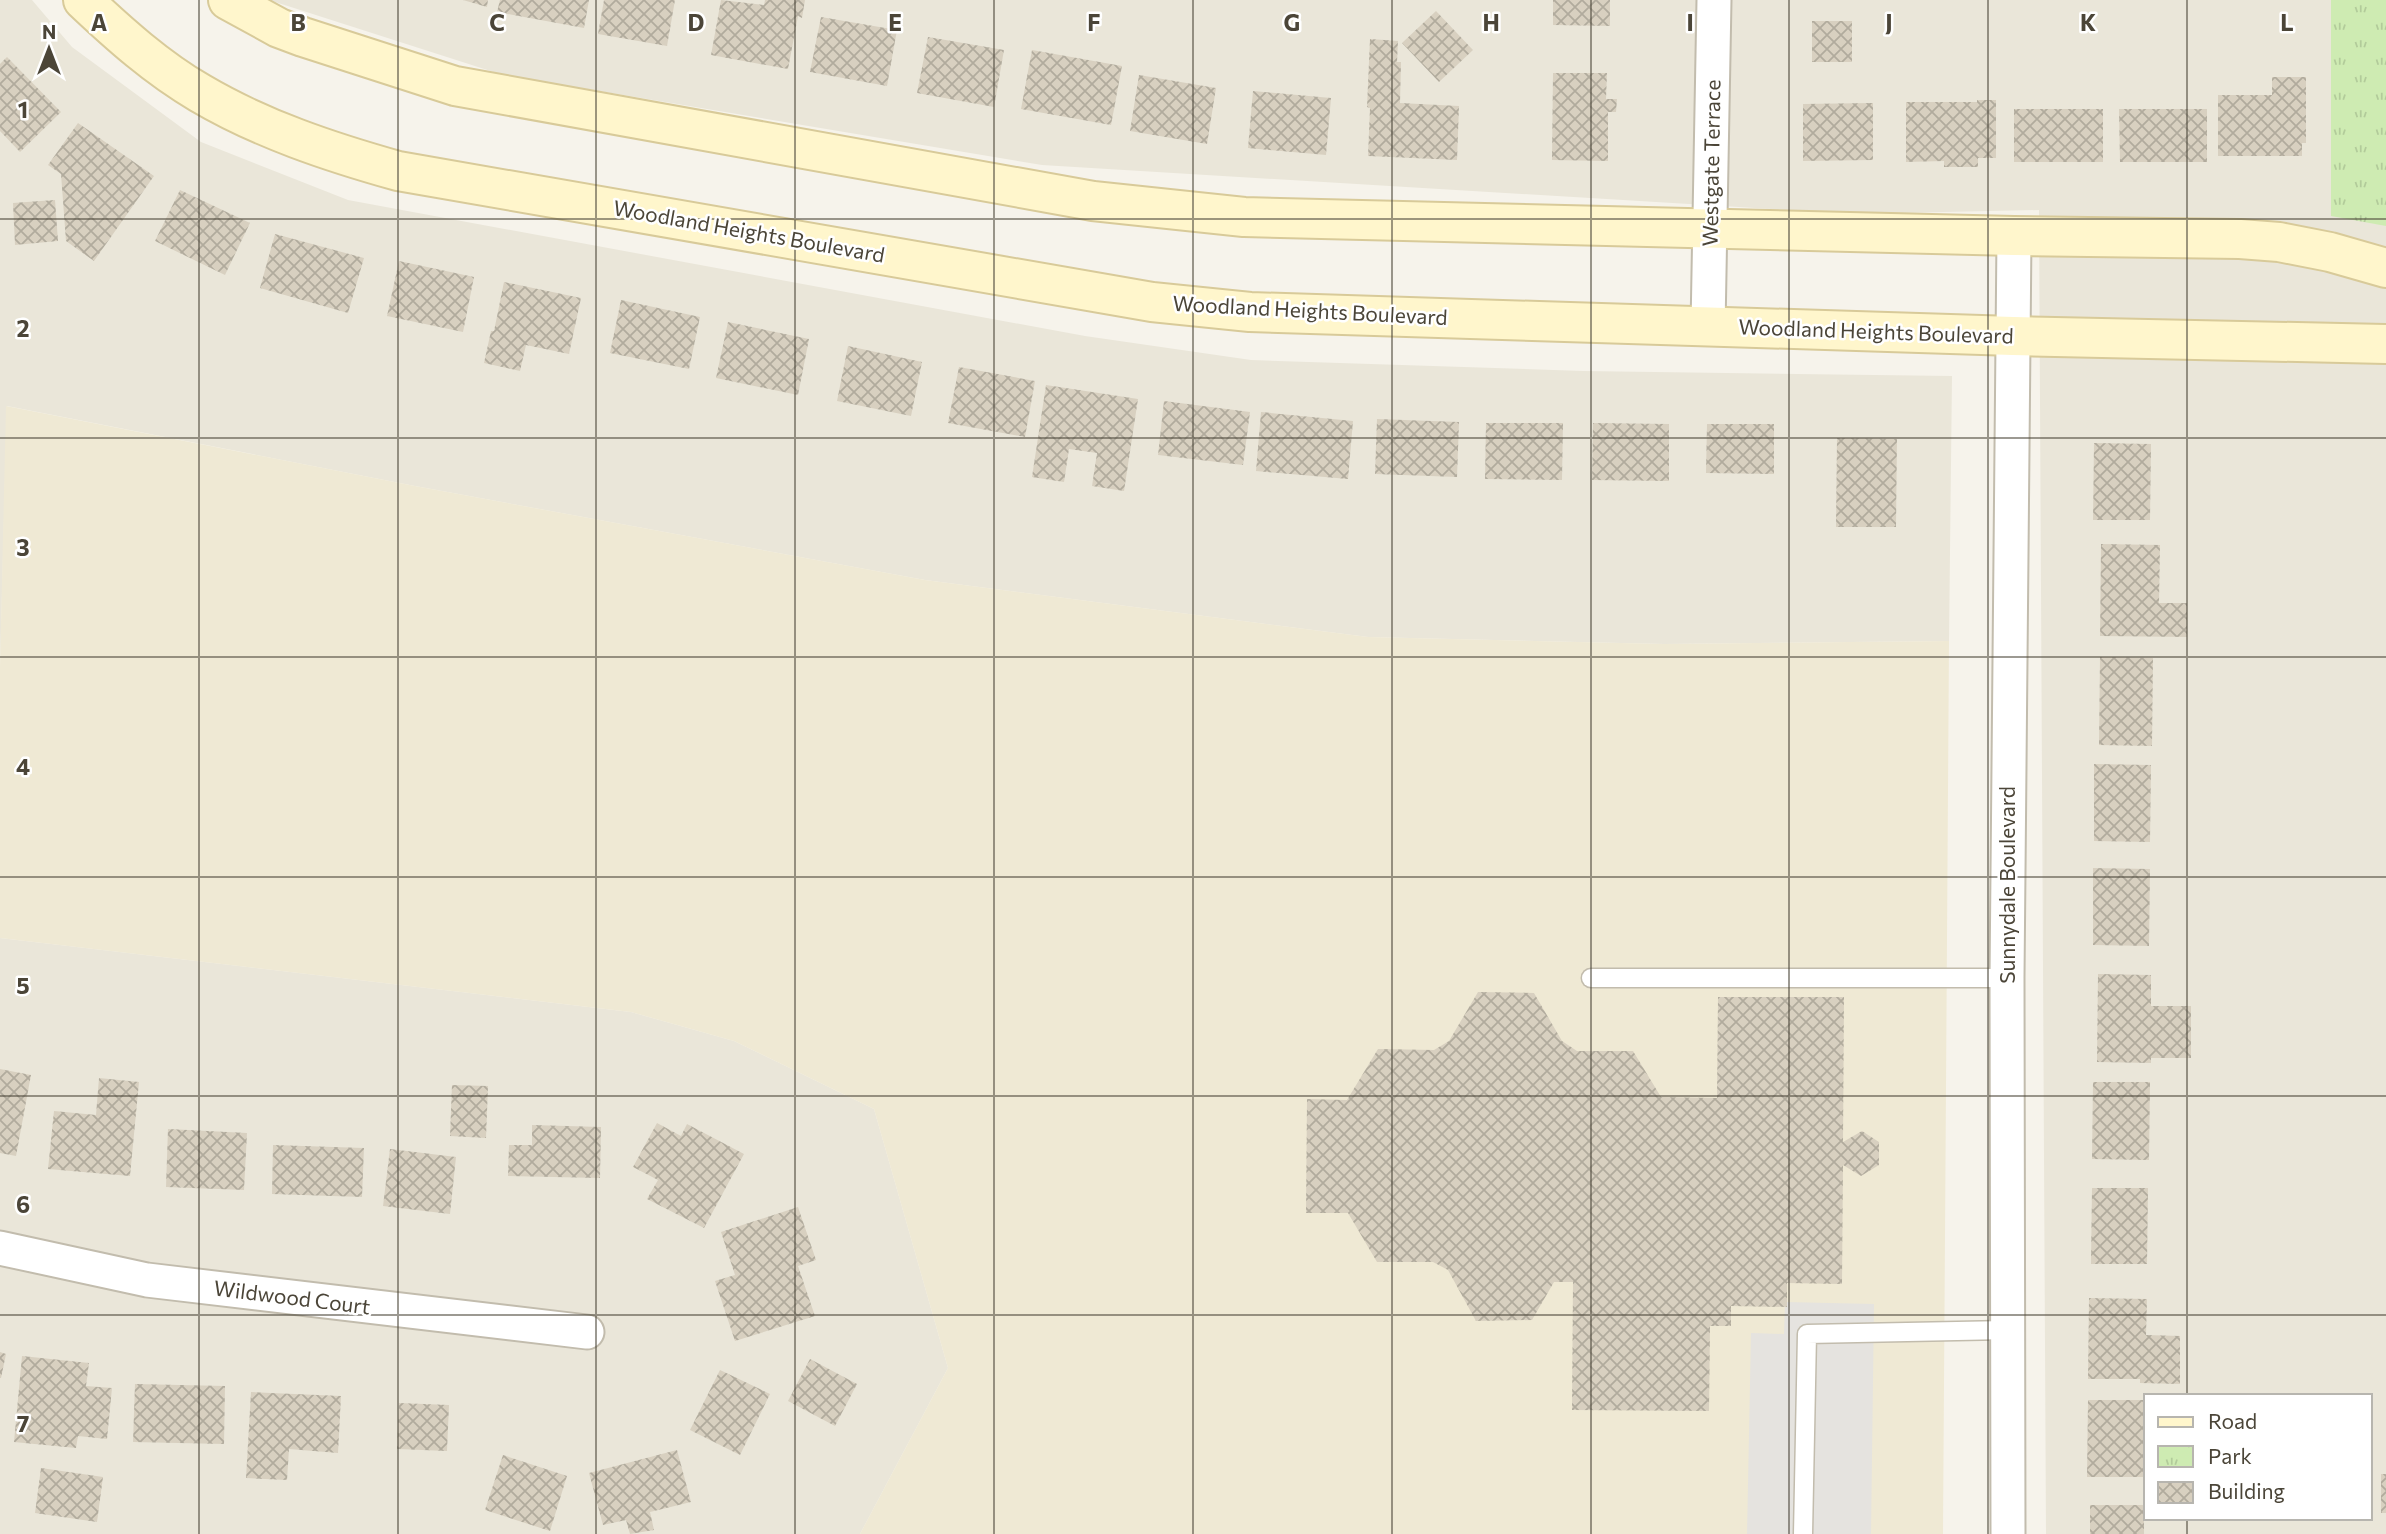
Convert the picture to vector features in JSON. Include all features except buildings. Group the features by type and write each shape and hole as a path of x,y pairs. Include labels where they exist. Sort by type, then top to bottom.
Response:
{"street":[{"name":"Woodland Heights Boulevard","path":"83,0 141,52 200,93 232,111 347,157 398,171 1152,302 1250,312 2013,337 2386,344"},
{"path":"228,0 279,28 455,86 1093,201 1244,217 2266,241 2330,252 2386,268"},
{"name":"Westgate Terrace","path":"1708,327 1714,0"},
{"name":"Sunnydale Boulevard","path":"2008,1534 2007,978 2014,236"},
{"name":"Wildwood Court","path":"0,1248 147,1280 587,1332"}],"lane":[{"path":"1591,978 2007,978"},
{"path":"1803,1534 1807,1334 2007,1330"}],"shaded area":[{"path":"0,0 32,0 72,47 201,142 348,200 1085,336 1251,360 1583,371 1952,376 1949,641 1664,644 1368,637 925,580 415,486 7,406 0,667"},
{"path":"269,0 2386,0 2386,1534 2046,1534 2039,210 1853,214 1042,165 503,75"},
{"path":"6,406 415,486 925,580 1368,637 1664,644 1949,641 1943,1534 860,1534 948,1368 874,1109 734,1041 631,1012 0,938 0,667"},
{"path":"0,938 631,1012 734,1041 874,1109 948,1368 860,1534 0,1534"},
{"path":"1785,1302 1874,1304 1871,1534 1747,1534 1751,1333 1784,1334"}],"green space":[{"path":"2331,0 2386,0 2386,226 2331,216"}]}
